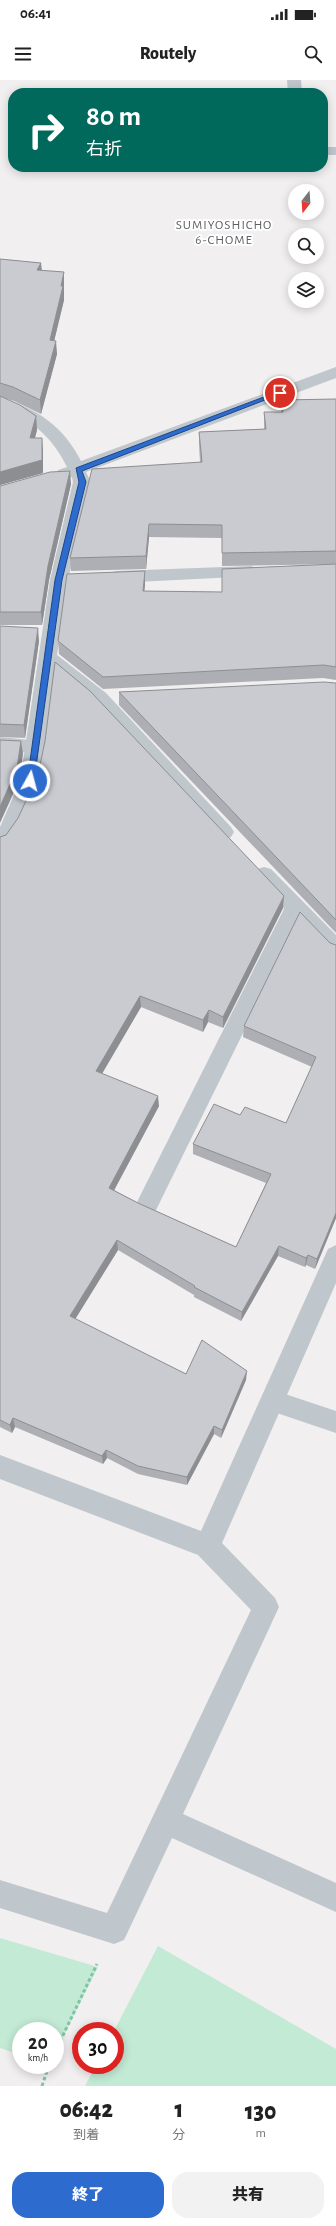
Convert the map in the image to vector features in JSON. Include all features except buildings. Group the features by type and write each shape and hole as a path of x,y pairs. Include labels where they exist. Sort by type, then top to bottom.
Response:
{"street":[{"path":"48,479 78,470 336,372"},
{"path":"0,402 32,414 54,430 78,470 82,482 66,580 43,634 47,656 30,781 10,829 0,842"},
{"path":"97,578 266,572"},
{"path":"47,656 99,698 236,845"},
{"path":"99,698 122,696"},
{"path":"252,862 336,948"},
{"path":"207,1546 273,1401 336,1256"},
{"path":"0,1467 207,1546 266,1607 114,1930 0,1894"},
{"path":"165,1820 336,1898"}],"lane":[{"path":"0,744 34,746"},
{"path":"147,1205 295,907"},
{"path":"273,1401 336,1422"}],"path":[{"path":"64,2033 114,1930"},
{"path":"42,2086 46,2074"}],"green space":[{"path":"0,1938 98,1967 64,2035 64,2022 12,2022 12,2052 0,2048"},
{"path":"158,1946 336,2049 336,2086 85,2086 91,2074 124,2074 124,2022 119,2022"}],"district":[{"name":"SUMIYOSHICHO 6-CHOME","path":"224,232"}],"route":[{"path":"30,781 59,580 82,482 78,470 280,393"}]}
